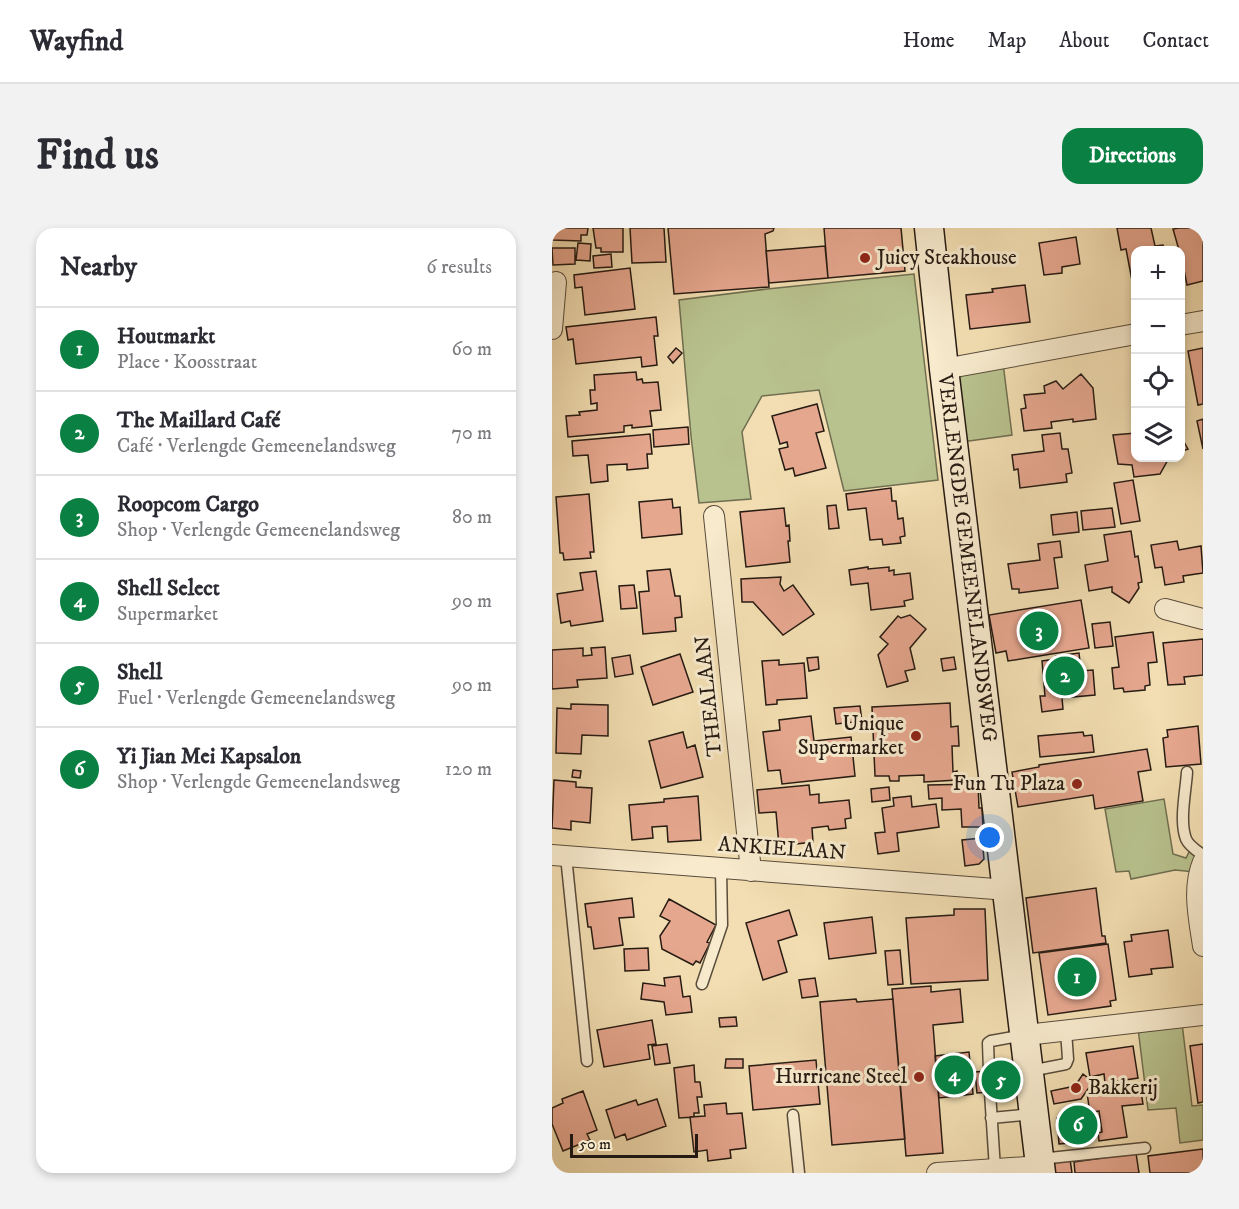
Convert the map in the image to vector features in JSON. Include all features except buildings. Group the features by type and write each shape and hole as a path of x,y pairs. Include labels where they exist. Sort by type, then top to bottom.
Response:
{"street":[{"name":"VERLENGDE GEMEENELANDSWEG","path":"929,228 944,369 1041,1166"},
{"path":"552,329 556,282"},
{"path":"1185,324 1203,321"},
{"path":"944,369 1131,335"},
{"name":"THEALAAN","path":"714,516 751,871"},
{"path":"1165,609 1203,619"},
{"name":"ANKIELAAN","path":"559,856 1008,890"},
{"path":"1203,861 1200,870 1197,908 1203,946"},
{"path":"1026,1035 1203,1015"},
{"path":"937,1173 1041,1166"}],"lane":[{"path":"1187,772 1183,825 1189,845 1203,855"},
{"path":"559,856 588,1061"},
{"path":"702,984 722,925 721,869"},
{"path":"1030,1071 1066,1064 1068,1059 1066,1030"},
{"path":"989,1071 988,1043 1026,1035"},
{"path":"990,1092 995,1169"},
{"path":"992,1118 1035,1113"},
{"path":"793,1115 799,1173"},
{"path":"1041,1166 1145,1148"}],"green space":[{"path":"914,274 938,480 844,491 819,390 762,396 742,432 751,499 699,503 679,300"},
{"path":"1003,363 1012,435 969,441 962,439 956,379 960,373"},
{"path":"1164,799 1173,854 1186,858 1190,850 1199,856 1195,872 1175,870 1131,879 1129,871 1116,872 1105,809"},
{"path":"1182,1023 1192,1106 1203,1105 1203,1140 1180,1143 1176,1108 1148,1110 1138,1028"}],"place":[{"name":"Juicy Steakhouse","path":"865,258"},
{"name":"Roopcom Cargo","path":"1039,631"},
{"name":"The Maillard Café","path":"1065,676"},
{"name":"Unique Supermarket","path":"916,736"},
{"name":"Fun Tu Plaza","path":"1077,784"},
{"name":"Houtmarkt","path":"1077,977"},
{"name":"Shell Select","path":"954,1075"},
{"name":"Hurricane Steel","path":"919,1077"},
{"name":"Shell","path":"1001,1080"},
{"name":"Bakkerij","path":"1076,1088"},
{"name":"Yi Jian Mei Kapsalon","path":"1078,1125"}]}
